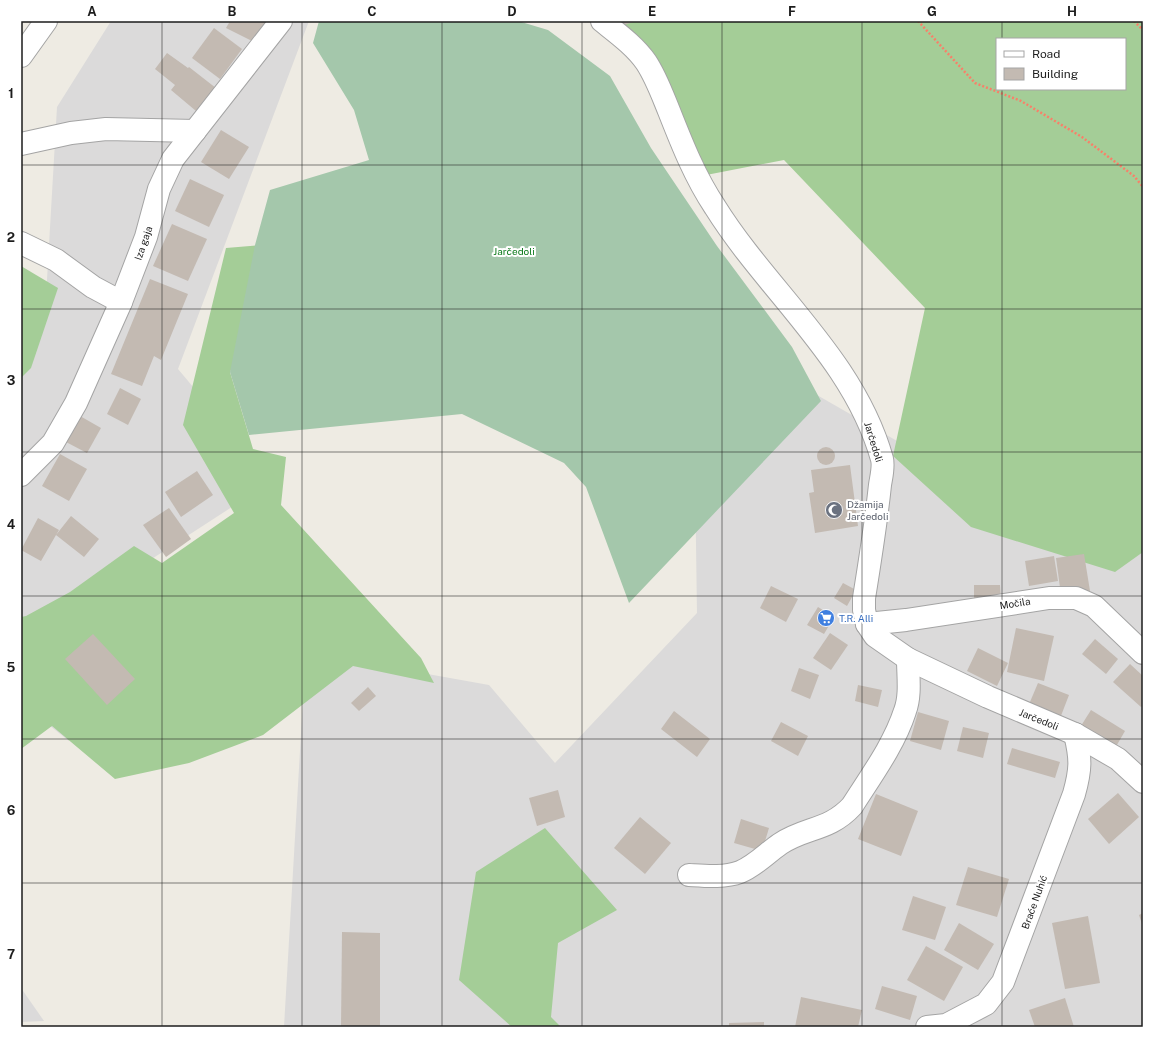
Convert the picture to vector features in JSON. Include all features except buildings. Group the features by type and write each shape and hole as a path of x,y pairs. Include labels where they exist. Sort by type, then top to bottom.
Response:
{"street":[{"path":"21,56 46,21"},
{"name":"Iza gaja","path":"21,475 53,443 76,403 120,302 146,237 158,189 173,159 281,21"},
{"name":"Jarčedoli","path":"602,21 625,40 645,61 655,79 690,163 713,205 739,244 809,328 842,373 864,411 882,461 878,508 864,598 864,610 867,624 875,636 908,659 988,697 1075,734 1118,759 1143,782"},
{"path":"21,144 71,133 106,128 195,131"},
{"path":"21,243 56,260 93,287 120,302"},
{"name":"Močila","path":"867,624 906,620 1049,598 1076,598 1094,606 1143,653"},
{"path":"689,875 714,876 740,872 748,868 786,840 825,826 844,815 852,806 893,739 906,710 908,697 908,659"},
{"name":"Braće Nuhić","path":"927,1027 946,1025 986,1004 1003,982 1081,772 1080,753 1075,734"}],"path":[{"path":"918,21 975,83 1021,101 1082,137 1134,176 1143,187"},
{"path":"1134,21 1143,30"}],"shaded area":[{"path":"111,21 309,21 178,369 272,481 107,588 69,741 21,703 21,322 46,297 57,107"},
{"path":"817,395 911,449 1143,548 1143,1027 549,1027 545,835 519,1027 284,1027 303,699 355,661 489,685 555,763 697,613 695,474"},
{"path":"21,988 44,1021 21,1022"}],"green space":[{"name":"Jarčedoli","path":"319,21 518,21 548,30 610,76 651,148 717,246 792,347 821,401 629,603 586,487 564,463 462,414 249,435 230,372 255,245 270,190 369,160 354,110 313,43"},
{"path":"622,21 1143,21 1143,552 1115,572 971,527 893,456 925,308 784,160 701,176"},
{"path":"296,242 230,372 253,449 286,457 281,505 421,658 434,683 353,666 263,735 189,763 115,779 52,726 21,749 21,617 26,616 70,592 134,546 162,563 234,513 183,425 226,248"},
{"path":"21,266 58,288 31,368 21,378"},
{"path":"545,828 617,910 558,943 551,1017 561,1027 512,1027 459,980 476,872"}],"place":[{"name":"Džamija Jarčedoli","path":"834,510"},
{"name":"T.R. Alli","path":"826,618"}]}
